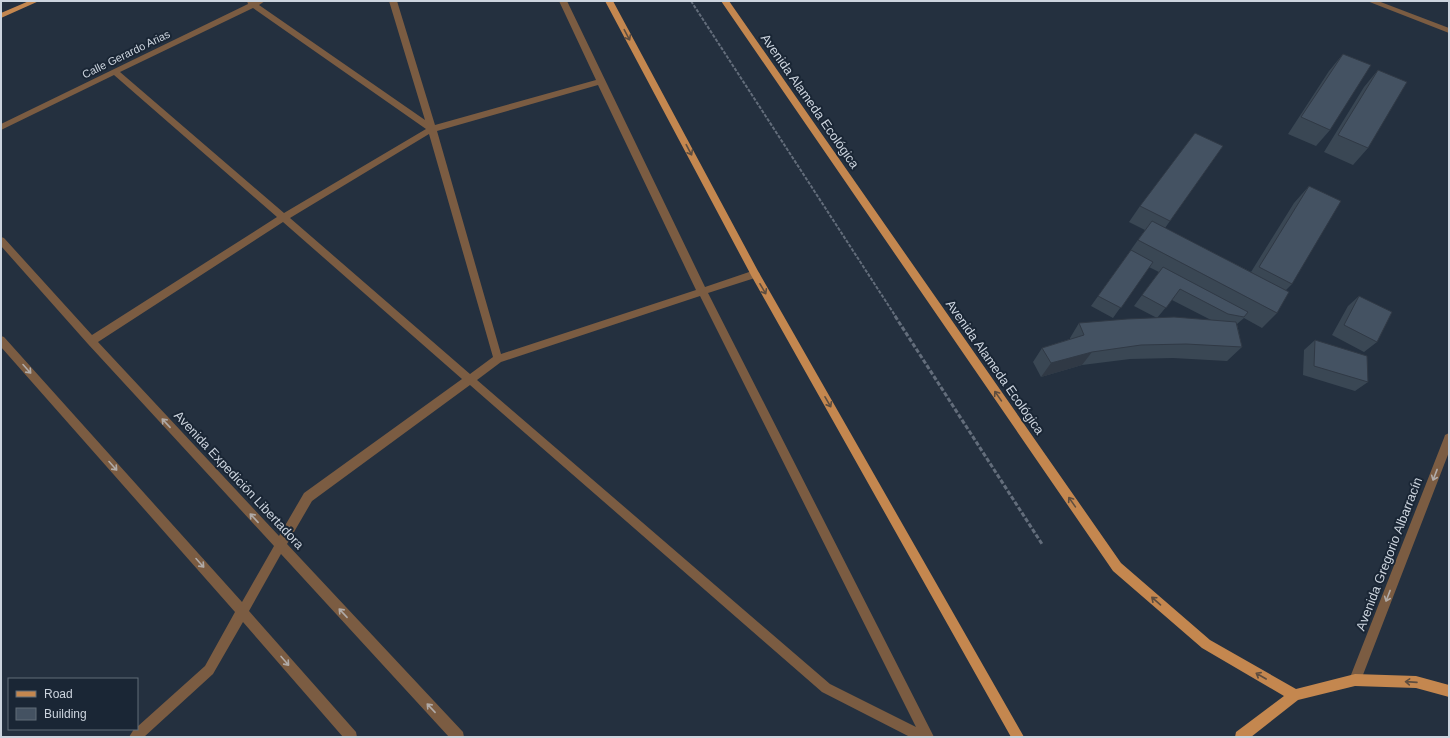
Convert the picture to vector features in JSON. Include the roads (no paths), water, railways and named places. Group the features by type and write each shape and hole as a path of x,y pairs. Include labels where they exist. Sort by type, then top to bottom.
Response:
{"main road":[{"path":"1,16 35,1"},
{"path":"609,1 755,274 1018,737"},
{"name":"Avenida Alameda Ecológica","path":"725,1 1117,567 1206,644 1295,695"},
{"path":"1241,737 1295,695 1355,680 1416,682 1449,691"}],"street":[{"path":"393,1 432,129 498,359"},
{"path":"563,1 600,82 702,292 835,558 928,737"},
{"path":"1371,1 1449,31"},
{"path":"254,2 432,129"},
{"name":"Calle Gerardo Arias","path":"1,127 254,2"},
{"path":"114,72 826,688 923,737"},
{"path":"91,342 283,218 432,129 600,82"},
{"name":"Avenida Expedición Libertadora","path":"1,240 91,342 458,737"},
{"path":"135,737 209,670 308,497 498,359 755,274"},
{"path":"1,340 242,611 351,737"},
{"name":"Avenida Gregorio Albarracín","path":"1355,680 1449,438"}]}
